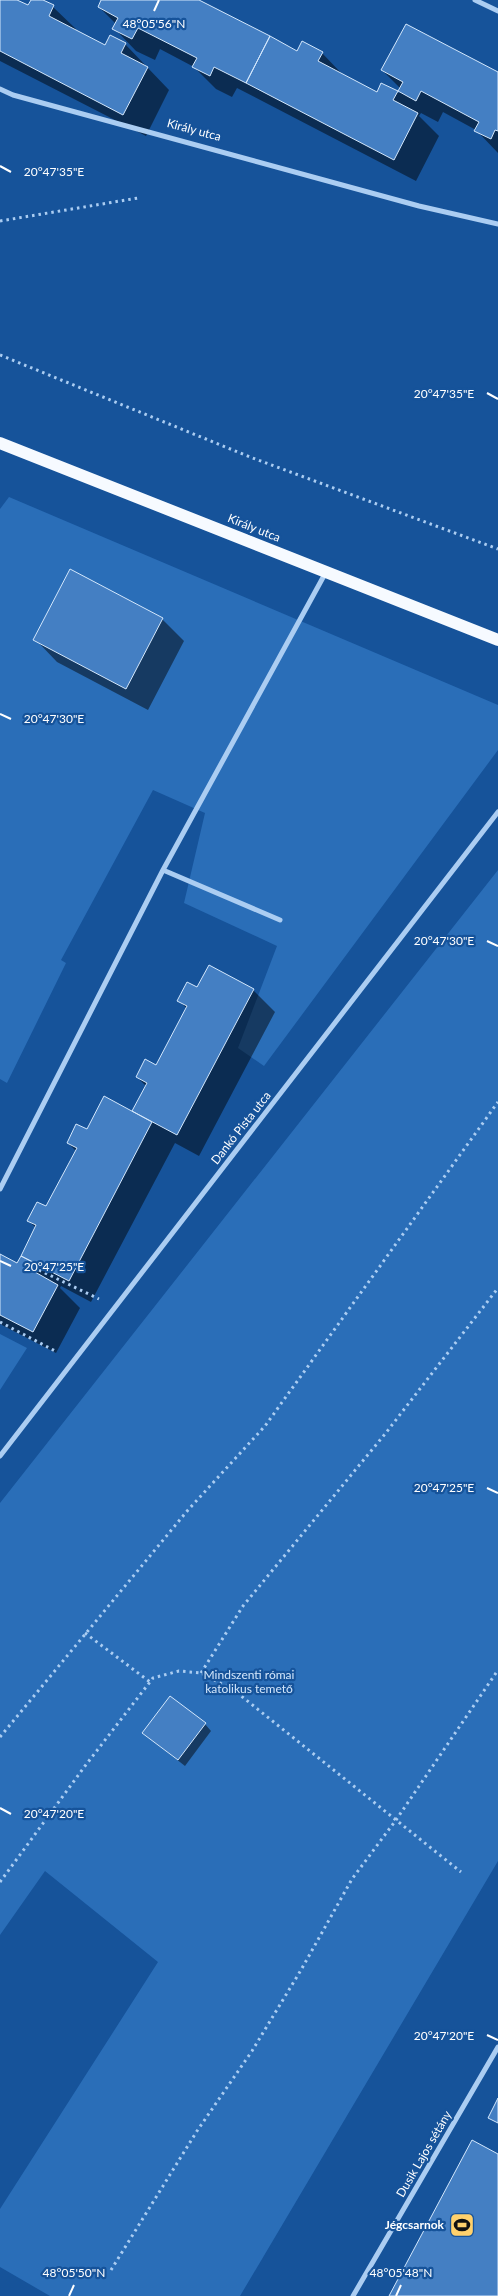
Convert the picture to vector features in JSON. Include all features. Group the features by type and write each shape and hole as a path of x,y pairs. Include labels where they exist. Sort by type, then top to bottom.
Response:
{"main road":[{"name":"Király utca","path":"0,443 498,640"}],"street":[{"path":"475,0 498,11"},
{"name":"Király utca","path":"0,89 13,95 419,206 498,224"},
{"path":"0,1189 163,870 326,572"},
{"name":"Dankó Pista utca","path":"0,1456 498,812"},
{"path":"163,870 280,920"},
{"name":"Dusik Lajos sétány","path":"353,2296 498,2047"}],"path":[{"path":"0,221 138,198"},
{"path":"0,355 250,457 498,549"},
{"path":"0,1737 188,1510 265,1426 498,1102"},
{"path":"39,1270 100,1300"},
{"path":"201,1673 243,1606 379,1441 498,1288"},
{"path":"0,1322 58,1353"},
{"path":"86,1632 150,1682"},
{"path":"111,2270 197,2131 252,2050 301,1970 352,1879 396,1820 498,1670"},
{"path":"0,1882 85,1766 153,1678 179,1671 201,1673 235,1691 461,1872"}],"green space":[{"path":"9,497 498,705 498,750 264,1066 238,1048 277,946 184,903 205,813 153,790 61,960 66,963 7,1083 0,1079 0,509"},
{"name":"Mindszenti római katolikus temető","path":"498,870 498,1861 240,2296 50,2296 0,2267 0,2209 158,1962 45,1871 0,1935 0,1503"},
{"path":"0,1334 27,1348 0,1390"}],"building":[{"path":"0,0 17,0 28,5 31,0 43,0 54,5 49,16 105,45 110,35 126,43 121,53 148,67 123,115 0,51"},
{"path":"101,0 199,0 270,36 246,83 214,67 210,76 192,67 197,58 138,28 132,39 112,29 118,18 98,7"},
{"path":"406,24 498,72 498,131 495,130 491,139 474,131 479,122 421,91 416,101 398,91 403,82 381,70"},
{"path":"270,36 297,51 302,41 323,52 318,61 377,92 381,83 398,91 393,100 418,113 394,160 246,83"},
{"path":"70,569 163,618 126,689 33,640"},
{"path":"209,965 254,989 177,1135 132,1111 147,1083 136,1077 145,1059 156,1065 187,1006 177,1001 187,982 197,987"},
{"path":"104,1096 152,1122 69,1281 21,1256 36,1225 27,1221 37,1202 46,1206 77,1148 67,1143 76,1124 87,1129"},
{"path":"0,1254 17,1263 21,1256 39,1265 35,1272 58,1285 33,1332 0,1315"},
{"path":"170,1696 206,1723 178,1760 142,1733"},
{"path":"498,2098 498,2123 488,2118"},
{"name":"Jégcsarnok","path":"472,2140 498,2154 498,2296 389,2296"}],"place":[{"name":"Jégcsarnok","path":"462,2225"}]}
